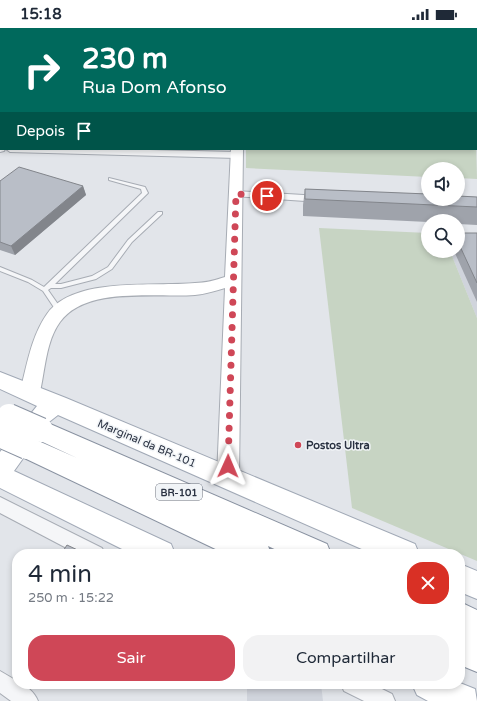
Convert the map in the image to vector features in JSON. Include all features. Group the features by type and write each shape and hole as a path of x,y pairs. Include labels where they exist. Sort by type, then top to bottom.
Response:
{"highway":[{"name":"BR-101","path":"3,421 247,549"},
{"name":"BR-101","path":"34,438 305,549"},
{"path":"465,620 477,626"},
{"path":"465,650 477,656"}],"main road":[{"path":"228,477 237,152"},
{"path":"0,441 27,410 43,339 48,326 59,310 81,297 92,294 196,289 233,281"},
{"name":"Marginal da BR-101","path":"0,380 393,549"},
{"path":"0,470 41,415 58,404"},
{"path":"0,476 151,549"},
{"path":"465,580 477,585"},
{"path":"438,689 463,701"}],"street":[{"path":"96,150 237,152"},
{"path":"236,194 329,199"},
{"path":"0,505 86,549"},
{"path":"0,681 28,701"},
{"path":"361,689 382,700"}],"lane":[{"path":"47,288 145,193 143,188 111,179"},
{"path":"0,269 47,288 94,278 110,268 130,241 160,213"},
{"path":"47,288 59,310"}],"shaded area":[{"path":"477,235 477,318 453,258 465,258 465,245"},
{"path":"247,689 322,689 323,701 247,701"}],"green space":[{"path":"246,150 476,150 477,179 465,178 465,162 421,162 421,177 246,168"},
{"path":"319,228 421,233 421,258 453,258 477,318 477,561 465,556 465,549 449,549 352,508"}],"building":[{"path":"19,167 83,186 11,246 0,242 0,181"},
{"path":"305,189 421,194 421,204 305,199"},
{"path":"465,196 477,197 477,207 456,206 465,206"},
{"path":"465,233 477,233 477,283 465,257"},
{"path":"67,545 75,549 64,549"}],"place":[{"name":"Postos Ultra","path":"298,445"}],"route":[{"path":"228,466 236,194 267,196"}]}
